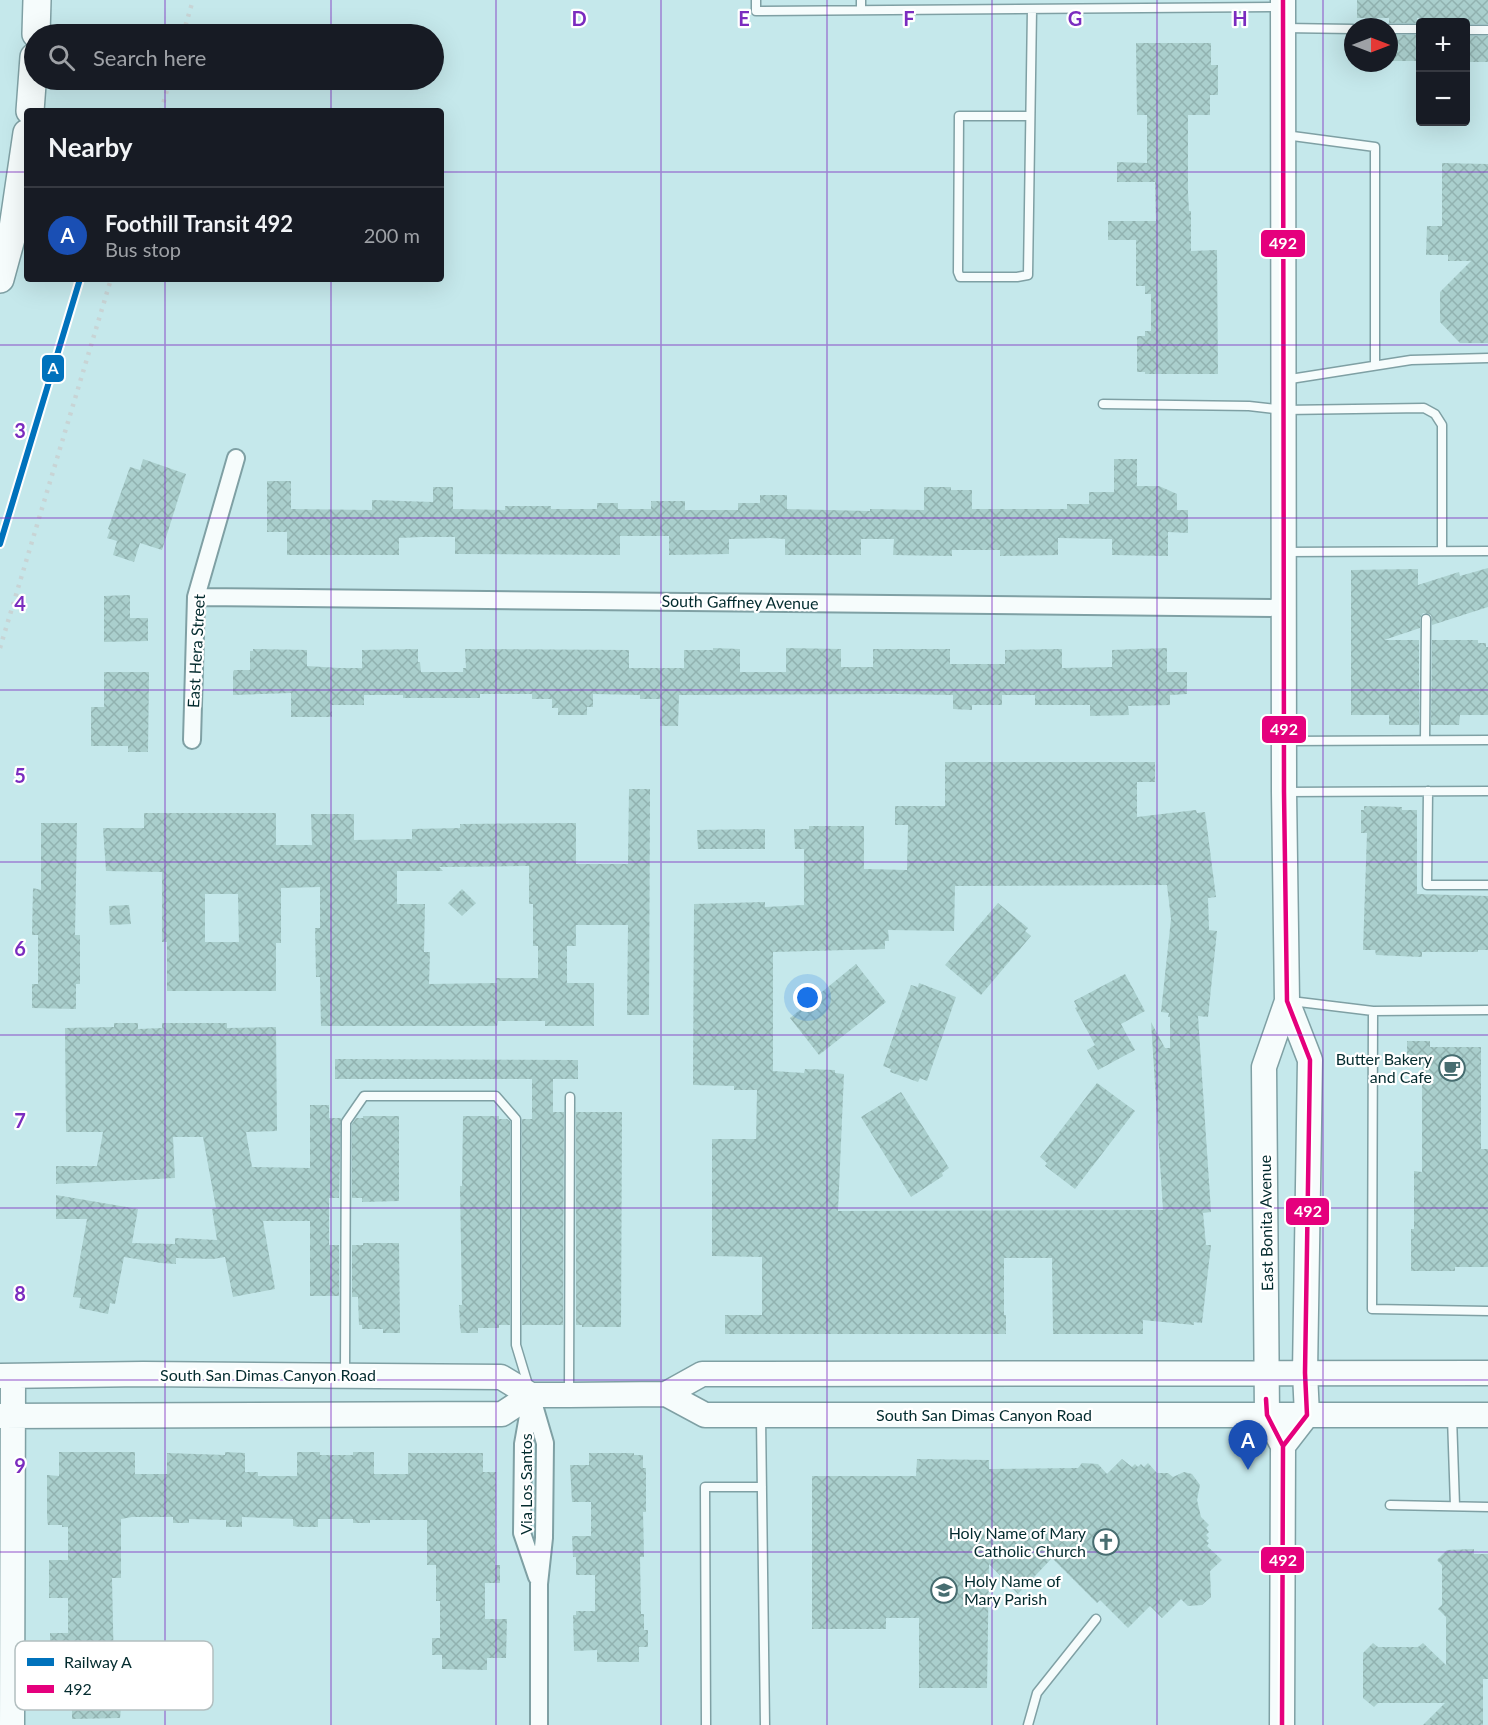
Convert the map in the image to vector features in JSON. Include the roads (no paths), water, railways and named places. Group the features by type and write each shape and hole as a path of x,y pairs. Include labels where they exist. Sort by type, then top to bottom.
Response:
{"main road":[{"path":"36,24 37,0"},
{"name":"East Bonita Avenue","path":"1282,1725 1283,1446 1267,1415 1264,1067 1287,1000 1284,792 1283,12"},
{"path":"30,108 32,90"},
{"path":"0,279 12,235 24,153"},
{"name":"East Bonita Avenue","path":"1287,1000 1310,1060 1305,1373 1308,1415"},
{"name":"South San Dimas Canyon Road","path":"7,1376 143,1374 501,1377 531,1395 569,1395 666,1394 702,1374 1488,1373"},
{"path":"7,1376 12,1725"},
{"name":"South San Dimas Canyon Road","path":"666,1394 705,1415 1488,1415"},
{"path":"7,1416 502,1414 531,1395"},
{"path":"1283,1446 1308,1415"}],"street":[{"name":"East Hera Street","path":"192,741 196,597 236,458"},
{"name":"South Gaffney Avenue","path":"196,597 1284,608"},
{"name":"Via Los Santos","path":"531,1395 545,1443 544,1539 539,1584 538,1725"}],"lane":[{"path":"756,0 756,11 861,10 956,5 1032,9 1205,4 1283,12 1344,27"},
{"path":"861,0 861,10"},
{"path":"1030,116 959,116 958,272 960,277 1028,275 1032,9"},
{"path":"1398,29 1416,29"},
{"path":"1470,30 1488,30"},
{"path":"1284,135 1375,147 1375,365"},
{"path":"1284,380 1411,360 1488,358"},
{"path":"1103,404 1249,406 1284,410 1424,408 1435,414 1442,425 1442,551"},
{"path":"1284,552 1488,551"},
{"path":"1425,741 1426,619"},
{"path":"1284,741 1488,740"},
{"path":"1428,791 1428,885 1488,885"},
{"path":"1284,792 1488,791"},
{"path":"1287,1000 1373,1011 1488,1010"},
{"path":"1373,1011 1372,1309 1488,1311"},
{"path":"345,1375 346,1122 364,1096 496,1096 516,1119 516,1345 531,1395"},
{"path":"569,1395 570,1097"},
{"path":"761,1415 765,1725"},
{"path":"1452,1415 1455,1506"},
{"path":"706,1725 705,1487 762,1487"},
{"path":"1390,1505 1488,1507"},
{"path":"1028,1725 1037,1693 1096,1619"}],"railway":[{"path":"186,24 193,0"},
{"path":"162,108 167,90"},
{"path":"0,648 110,282"}],"rail line":[{"name":"A","path":"0,544 79,282"}],"place":[{"name":"Butter Bakery and Cafe","path":"1452,1068"},
{"name":"Foothill Transit 492","path":"1248,1470"},
{"name":"Holy Name of Mary Catholic Church","path":"1106,1542"},
{"name":"Holy Name of Mary Parish","path":"944,1590"}]}
